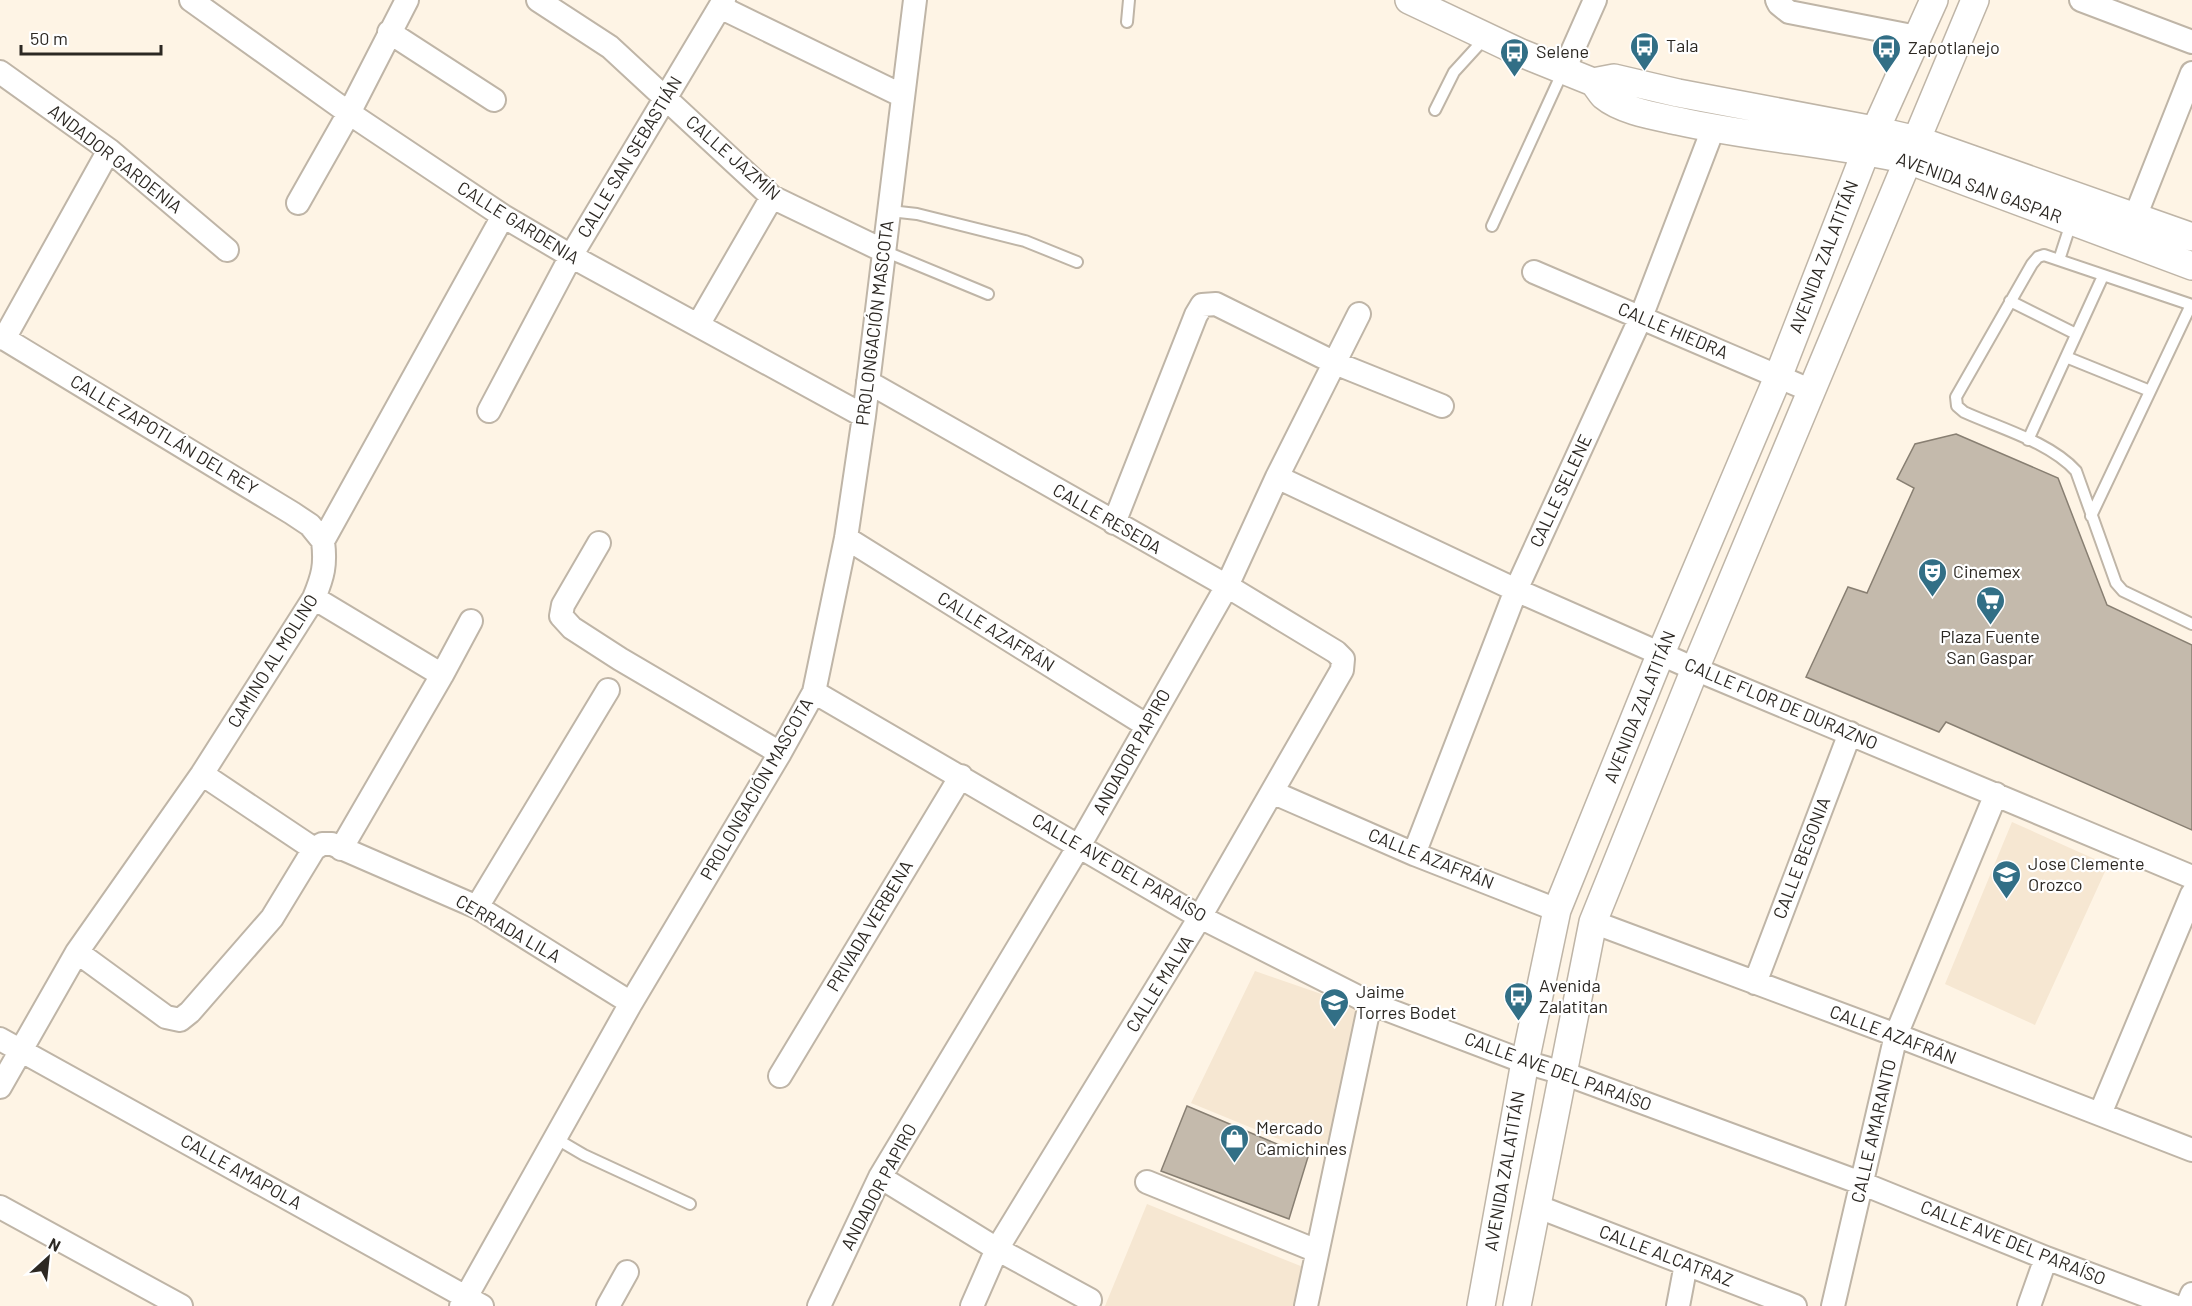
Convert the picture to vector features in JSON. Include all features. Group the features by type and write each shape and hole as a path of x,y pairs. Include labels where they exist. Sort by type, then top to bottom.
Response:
{"street":[{"name":"CALLE GARDENIA","path":"191,0 222,10 349,113 503,216 571,256 864,416"},
{"path":"298,203 349,113 407,0"},
{"name":"CALLE JAZMÍN","path":"538,0 610,47 772,197 885,251"},
{"name":"PROLONGACIÓN MASCOTA","path":"470,1303 555,1138 631,1003 814,692 846,538 864,416 915,0"},
{"name":"AVENIDA SAN GASPAR","path":"1409,0 1486,37 1593,81 1614,78 1913,150 2076,209 2192,266"},
{"path":"1564,70 1595,0"},
{"path":"1777,0 1789,12 1917,37"},
{"name":"AVENIDA ZALATITÁN","path":"1481,1306 1525,1062 1557,910 1661,654 1778,377 1870,140 1934,0"},
{"name":"AVENIDA ZALATITÁN","path":"1517,1306 1593,922 1695,669 1975,0"},
{"path":"2081,0 2192,42"},
{"path":"722,3 903,96"},
{"name":"CALLE SAN SEBASTIÁN","path":"489,411 571,256 722,3"},
{"path":"389,32 494,100"},
{"name":"ANDADOR GARDENIA","path":"0,72 109,150 227,250"},
{"path":"2135,217 2192,73"},
{"name":"AVENIDA SAN GASPAR","path":"1593,81 1605,96 1632,110 1713,129 1870,140"},
{"name":"CALLE SELENE","path":"1414,854 1516,590 1641,316 1713,129"},
{"path":"2,337 109,150"},
{"path":"698,325 772,197"},
{"name":"AVENIDA SAN GASPAR","path":"2076,209 2135,217 2192,237"},
{"path":"323,541 503,216"},
{"name":"CALLE HIEDRA","path":"1534,272 1812,391"},
{"path":"1114,523 1196,315 1202,305 1216,304 1335,363 1442,406"},
{"name":"ANDADOR PAPIRO","path":"819,1306 879,1177 1079,846 1227,586 1277,477 1359,314"},
{"name":"CALLE ZAPOTLÁN DEL REY","path":"2,337 292,513 310,525 323,541"},
{"name":"CALLE RESEDA","path":"868,382 1227,586 1336,652 1343,659"},
{"name":"CALLE FLOR DE DURAZNO","path":"1277,477 1516,590 1695,669 2192,877"},
{"name":"CALLE AZAFRÁN","path":"846,538 1146,725"},
{"name":"CAMINO AL MOLINO","path":"0,1087 77,951 202,774 314,598 322,580 326,560 323,541"},
{"path":"599,543 563,605 561,616 572,628 620,659 780,753"},
{"path":"314,598 442,675"},
{"path":"341,849 471,621"},
{"name":"CALLE MALVA","path":"972,1306 997,1249 1200,917 1342,670 1343,659"},
{"path":"477,906 608,690"},
{"name":"CALLE AVE DEL PARAÍSO","path":"814,692 1200,917 1370,1003 1525,1062 1563,1073 1861,1182 2046,1258 2174,1306"},
{"name":"CALLE BEGONIA","path":"1755,982 1850,733"},
{"path":"77,951 166,1017 180,1020 190,1012 272,918 314,849 202,774"},
{"name":"PRIVADA VERBENA","path":"780,1076 961,776"},
{"name":"CALLE AZAFRÁN","path":"1272,792 1414,854 1557,910"},
{"name":"CALLE AMARANTO","path":"1833,1306 1896,1035 1996,794"},
{"name":"CERRADA LILA","path":"314,849 322,844 332,844 477,906 631,1003"},
{"path":"2100,1114 2192,894"},
{"name":"CALLE AZAFRÁN","path":"1593,922 1896,1035 2192,1150"},
{"path":"1306,1306 1370,1003"},
{"name":"CALLE AMAPOLA","path":"0,1039 470,1303"},
{"path":"879,1177 997,1249 1090,1300"},
{"path":"1147,1182 1317,1251"},
{"name":"CALLE ALCATRAZ","path":"1536,1206 1795,1306"},
{"path":"0,1207 181,1306"},
{"path":"2029,1306 2046,1258"},
{"path":"1678,1306 1686,1264"},
{"path":"608,1306 627,1272"},
{"path":"2187,1306 2192,1294"}],"lane":[{"path":"1126,22 1129,0"},
{"path":"1435,110 1454,72 1486,37"},
{"path":"1492,226 1564,70"},
{"path":"2059,260 2076,209"},
{"path":"890,211 917,214 1025,241 1077,262"},
{"path":"885,251 988,294"},
{"path":"2091,516 2192,305 2044,255 2038,257 2032,264 2010,301 1956,397 1957,406 1964,412 2066,459 2076,471 2091,516 2116,583 2123,591 2192,624"},
{"path":"2028,440 2103,276"},
{"path":"2010,301 2076,334"},
{"path":"2066,357 2150,391"},
{"path":"555,1138 584,1155 690,1204"}],"shaded area":[{"path":"2012,822 2108,865 2035,1025 1945,984"},
{"path":"1255,971 1359,1007 1327,1159 1191,1103"},
{"path":"1147,1204 1308,1269 1300,1306 1105,1306"}],"building":[{"name":"Plaza Fuente San Gaspar","path":"1956,434 2058,478 2107,605 2192,645 2192,830 1946,722 1939,732 1806,677 1848,587 1867,593 1914,488 1897,479 1915,444"},
{"name":"Mercado Camichines","path":"1187,1106 1308,1157 1289,1219 1161,1171"}],"place":[{"name":"Tala","path":"1645,72"},
{"name":"Zapotlanejo","path":"1887,74"},
{"name":"Selene","path":"1515,78"},
{"name":"Cinemex","path":"1932,598"},
{"name":"Plaza Fuente San Gaspar","path":"1990,626"},
{"name":"Jose Clemente Orozco","path":"2007,900"},
{"name":"Avenida Zalatitan","path":"1518,1022"},
{"name":"Jaime Torres Bodet","path":"1335,1028"},
{"name":"Mercado Camichines","path":"1235,1164"}]}
